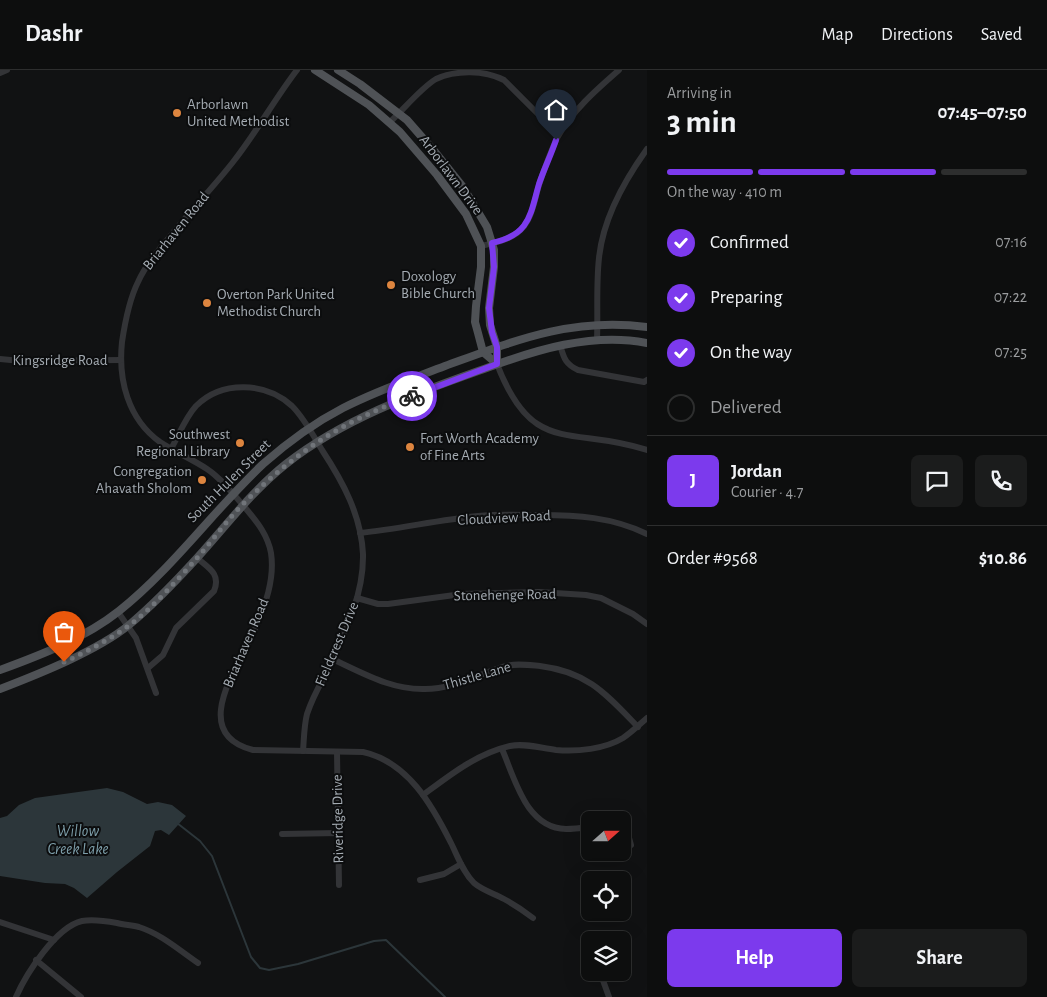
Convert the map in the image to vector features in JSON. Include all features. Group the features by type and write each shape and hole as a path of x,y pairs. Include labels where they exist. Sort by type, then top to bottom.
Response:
{"main road":[{"name":"Arborlawn Drive","path":"315,70 369,104 390,122 424,159 466,214 481,246 481,267 475,322 483,352 497,364"},
{"name":"Arborlawn Drive","path":"338,70 400,114 435,152 463,187 487,227 492,243 494,267 489,308 492,332 497,347 497,364"},
{"name":"South Hulen Street","path":"0,670 77,637 118,612 148,585 263,464 309,428 330,415 367,396 483,352 546,331 598,325 647,327"},
{"name":"South Hulen Street","path":"0,689 80,655 128,626 197,558 243,505 285,465 317,441 350,422 376,410 497,364 560,345 597,340 647,343"}],"street":[{"path":"0,73 7,70"},
{"name":"Briarhaven Road","path":"297,70 248,142 146,268 132,298 124,331 121,360 124,386 133,411 147,430 171,449 207,469 220,480 265,533 271,553 272,577 255,630 227,686 222,701 221,722 230,738 244,748 253,750 363,752 377,755 403,772 423,795 444,830 461,864 475,883 534,918"},
{"path":"390,122 434,80 451,73 472,70 491,72 504,80 538,114 563,128"},
{"path":"481,246 501,241 518,233 531,217 540,183 556,140 563,128 582,104 619,70"},
{"path":"597,340 599,256 608,218 631,171 647,149"},
{"path":"560,345 564,359 569,366 578,370 639,381 647,380"},
{"name":"Kingsridge Road","path":"0,359 21,361 121,360"},
{"name":"Arborlawn Drive","path":"497,364 505,385 516,404 528,417 539,425 563,435 626,444 647,450"},
{"name":"Fieldcrest Drive","path":"171,449 186,420 196,406 210,396 231,388 255,388 279,396 295,409 309,428 348,493 360,533 362,564 357,598 346,631 307,714 303,751"},
{"name":"Cloudview Road","path":"360,533 478,516 567,515 596,517 616,522 647,534"},
{"path":"148,668 163,655 176,628 214,591 217,583 216,576 211,569 197,558"},
{"name":"Stonehenge Road","path":"357,598 378,604 388,604 462,594 539,592 586,595 601,598 633,614 647,624"},
{"path":"118,612 136,638 156,693"},
{"name":"Thistle Lane","path":"332,659 380,682 405,688 420,689 451,685 504,666 517,664 552,668 573,673 596,686 638,727"},
{"path":"423,795 470,762 502,749 524,745 555,750 590,748 615,742 638,727 647,718"},
{"path":"502,749 527,806 535,816 544,823 557,828 581,828"},
{"name":"Riveridge Drive","path":"337,752 339,885"},
{"path":"282,834 339,833"},
{"path":"420,880 444,874 461,864"},
{"path":"16,997 36,960 54,940 82,921 105,921 138,927 152,932 198,963"},
{"path":"0,922 54,940"},
{"path":"36,960 81,997"},
{"path":"603,981 609,997"}],"water":[{"name":"Willow Creek Lake","path":"107,788 123,792 147,804 158,802 172,805 186,816 169,835 161,830 155,831 150,846 87,898 65,884 0,876 0,818 7,816 19,805 35,798"}],"waterway":[{"path":"177,823 200,841 212,856 251,957 260,968 269,970 298,964 374,941 386,940 445,997"}],"way so far":[{"path":"64,662 100,644 128,626 197,558 243,505 287,464 317,441 350,422 412,396"}],"place":[{"name":"Arborlawn United Methodist","path":"177,113"},
{"name":"Doxology Bible Church","path":"391,285"},
{"name":"Overton Park United Methodist Church","path":"207,303"},
{"name":"Southwest Regional Library","path":"240,443"},
{"name":"Fort Worth Academy of Fine Arts","path":"410,447"},
{"name":"Congregation Ahavath Sholom","path":"202,480"}],"route":[{"path":"412,396 497,364 497,347 490,324 489,308 494,267 492,243 518,233 531,217 540,183 556,140"}]}
